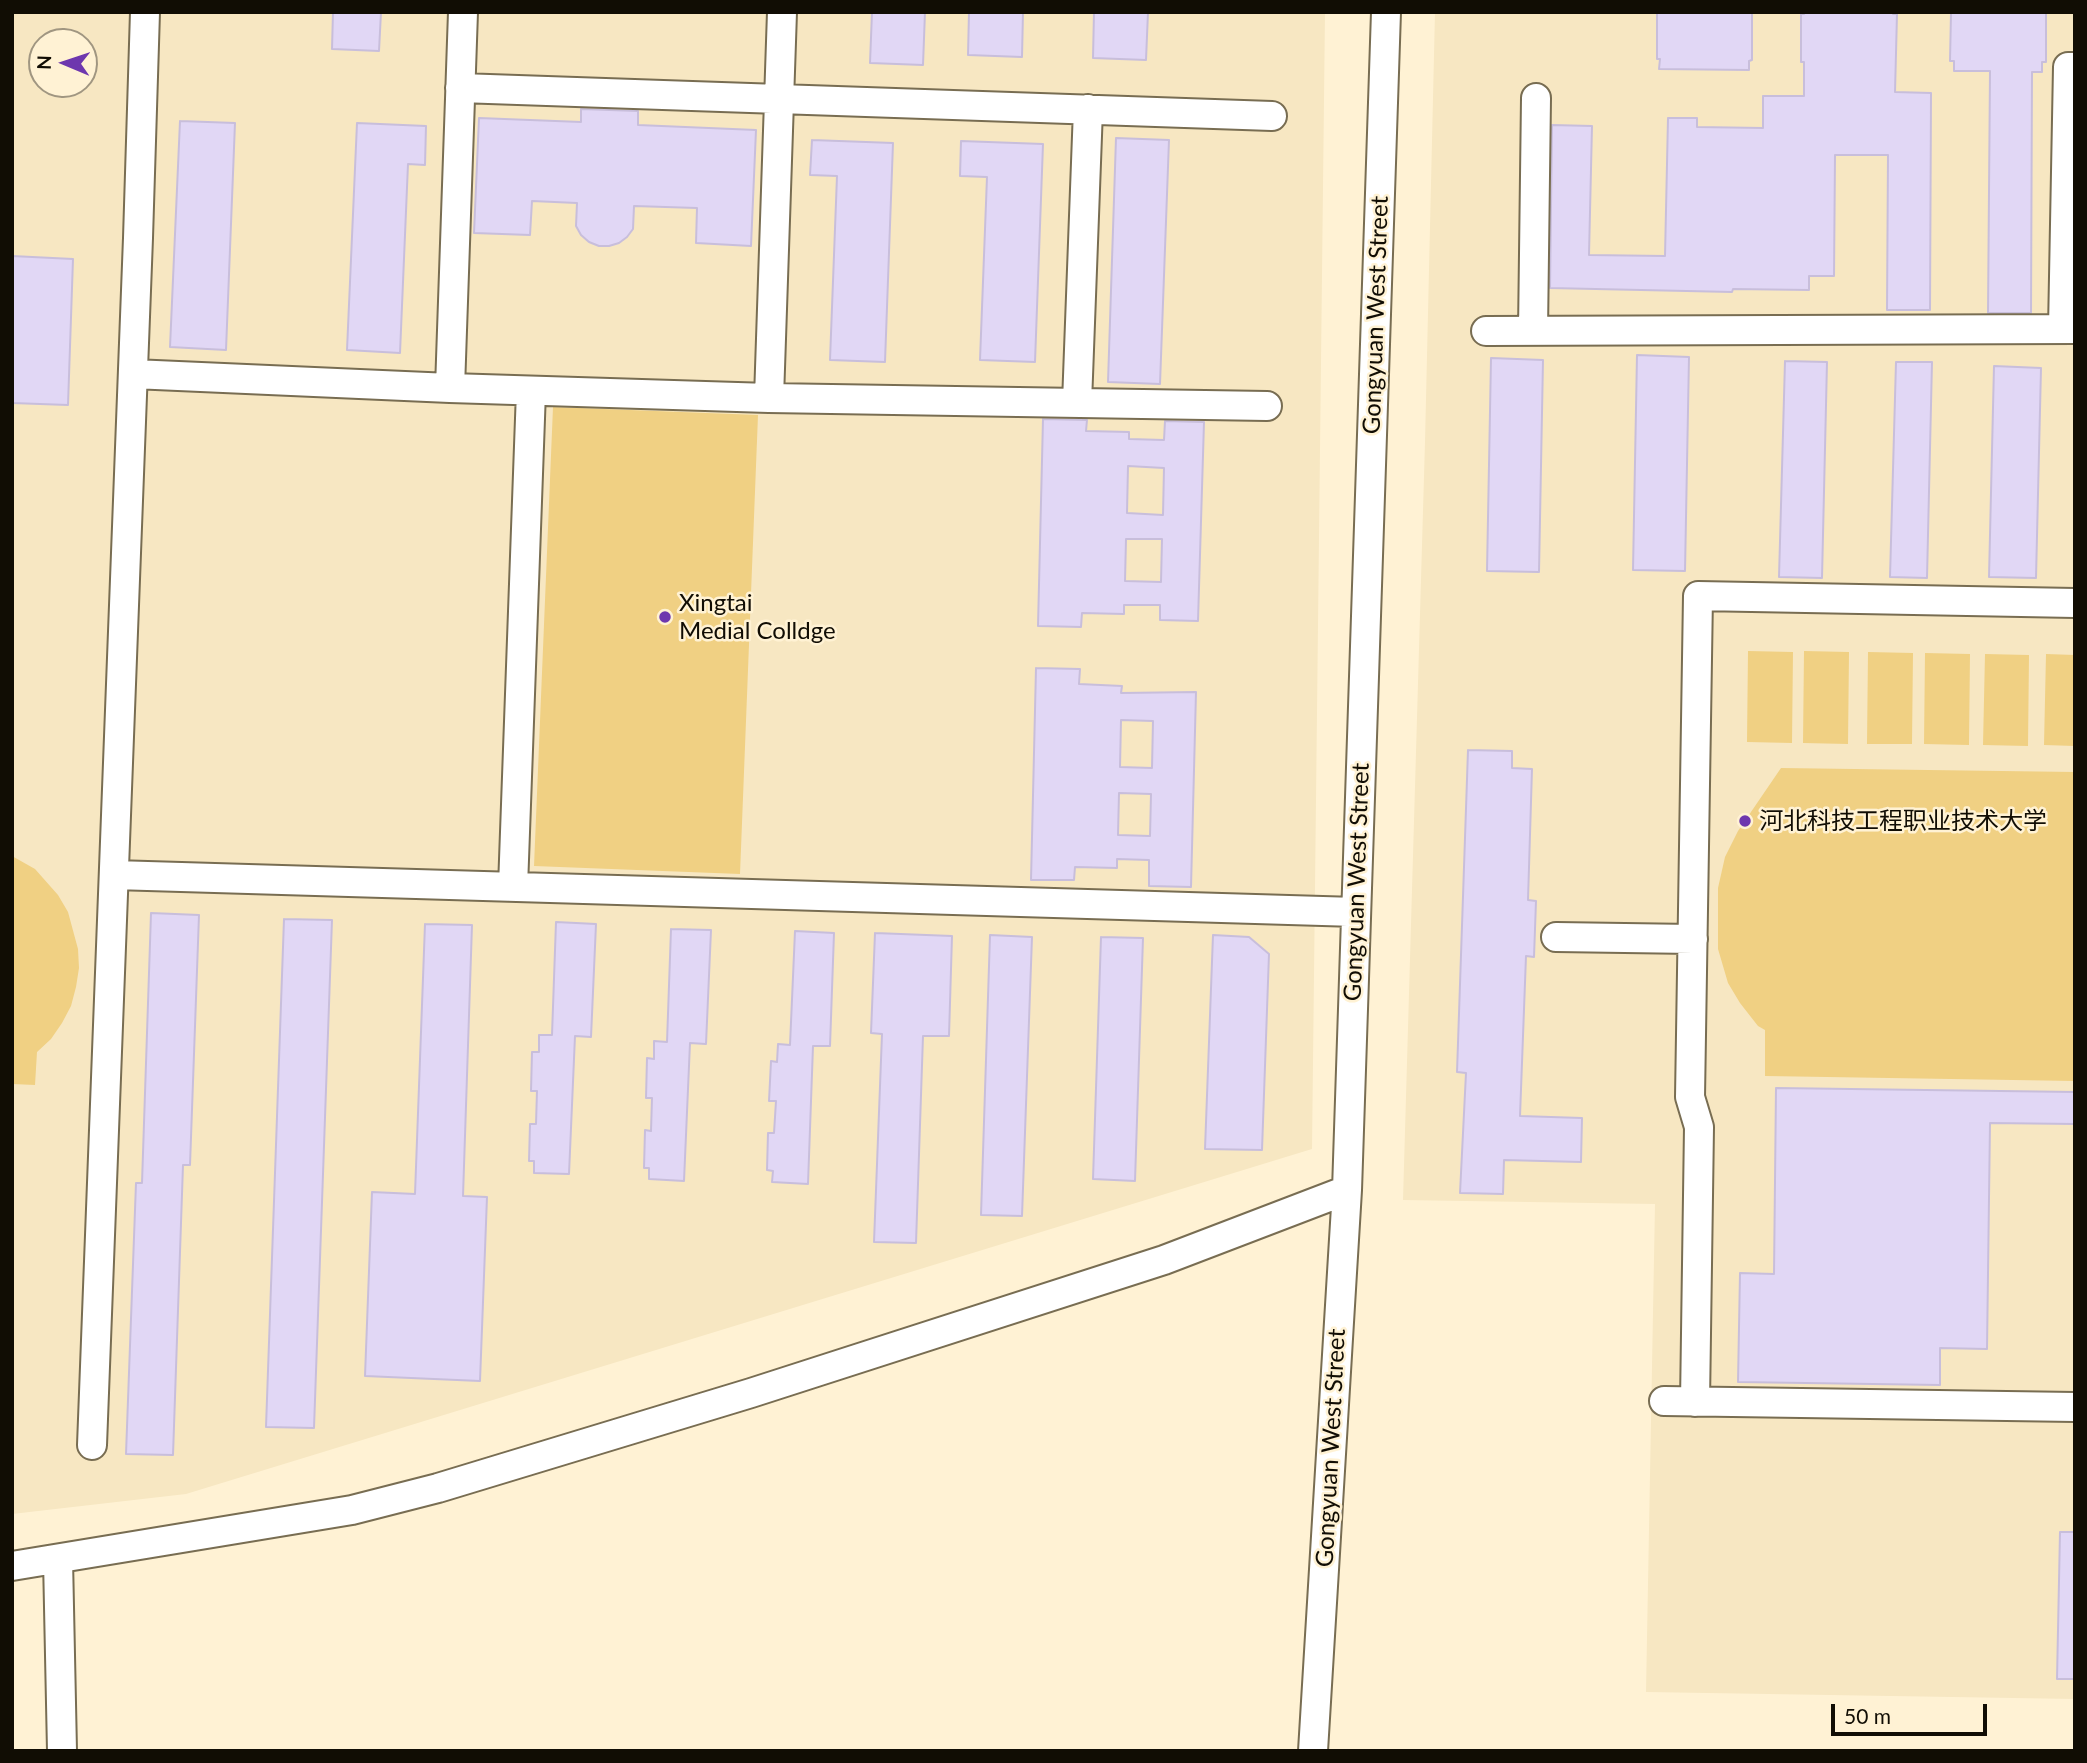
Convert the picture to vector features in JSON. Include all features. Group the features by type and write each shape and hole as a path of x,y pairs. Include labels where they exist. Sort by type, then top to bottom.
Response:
{"street":[{"path":"92,1445 145,12"},
{"path":"450,388 463,12"},
{"path":"769,398 782,12"},
{"name":"Gongyuan West Street","path":"1313,1751 1347,1190 1386,12"},
{"path":"1486,331 2069,329 2068,67 2075,67"},
{"path":"460,88 1272,116"},
{"path":"1533,331 1536,98"},
{"path":"1077,403 1088,110"},
{"path":"133,374 769,398 1268,406"},
{"path":"513,887 531,391"},
{"path":"1695,1402 1699,1127 1690,1097 1698,596 2075,603"},
{"path":"114,875 1356,912"},
{"path":"1556,937 1693,939"},
{"path":"12,1566 352,1510 438,1488 751,1393 1164,1261 1347,1190"},
{"path":"1664,1401 2075,1407"},
{"path":"58,1559 62,1751"}],"shaded area":[{"name":"Xingtai Medial Colldge","path":"12,12 1325,12 1312,1149 186,1494 12,1514"},
{"name":"河北科技工程职业技术大学","path":"1435,12 2075,12 2075,1699 1646,1692 1655,1204 1403,1200"},
{"path":"553,407 758,415 740,874 534,866"},
{"path":"1748,651 1793,652 1792,743 1747,742"},
{"path":"1804,651 1849,652 1848,744 1803,743"},
{"path":"1868,652 1913,653 1912,744 1867,744"},
{"path":"1925,653 1970,654 1969,745 1924,744"},
{"path":"1985,654 2029,655 2028,746 1983,745"},
{"path":"2046,654 2075,655 2075,746 2044,745"},
{"path":"1781,768 2075,772 2075,1081 1765,1076 1765,1030 1758,1026 1728,983 1718,949 1718,888 1725,857 1738,831"},
{"path":"12,856 35,869 58,895 68,912 78,949 79,968 71,1006 51,1039 37,1052 35,1085 12,1084"}],"building":[{"path":"333,12 381,12 379,51 332,49"},
{"path":"872,12 925,12 923,65 870,63"},
{"path":"969,12 1023,12 1022,57 968,55"},
{"path":"1094,12 1148,12 1146,60 1093,58"},
{"path":"1657,12 1752,12 1752,60 1749,61 1749,70 1659,69"},
{"path":"1951,13 2046,13 2046,62 2042,62 2042,72 2032,72 2031,313 1988,313 1990,71 1954,71 1954,61 1950,61"},
{"path":"1801,14 1897,14 1895,92 1931,93 1930,310 1887,310 1888,155 1835,155 1834,276 1809,276 1809,290 1733,289 1732,292 1550,288 1552,125 1592,126 1589,255 1665,256 1668,118 1697,118 1697,127 1763,128 1763,96 1804,96"},
{"path":"581,109 638,111 638,125 756,130 751,246 696,243 697,208 634,206 633,229 619,243 609,246 599,246 581,235 576,226 577,203 532,201 530,235 474,233 479,118 581,122"},
{"path":"180,121 235,123 226,350 170,347"},
{"path":"357,123 426,126 425,165 408,164 400,353 347,350"},
{"path":"1116,138 1169,140 1160,384 1108,382"},
{"path":"812,140 893,143 885,362 830,360 837,176 810,175"},
{"path":"961,141 1043,144 1035,362 980,360 987,177 960,176"},
{"path":"12,256 73,259 68,405 12,403"},
{"path":"1637,355 1689,357 1685,571 1633,570"},
{"path":"1491,358 1543,360 1539,572 1487,571"},
{"path":"1785,361 1827,362 1822,578 1779,577"},
{"path":"1896,362 1932,362 1927,578 1890,577"},
{"path":"1994,366 2041,368 2036,578 1989,577"},
{"path":"1043,419 1087,420 1086,431 1129,432 1129,439 1164,440 1165,421 1204,422 1198,621 1160,620 1160,605 1124,605 1124,614 1082,613 1081,627 1038,626","holes":["1128,466 1164,468 1163,515 1127,513","1126,539 1162,539 1161,582 1125,581"]},
{"path":"1036,668 1080,669 1079,684 1122,686 1121,693 1196,692 1191,887 1149,886 1149,860 1117,859 1117,868 1075,867 1074,880 1031,880","holes":["1121,720 1153,721 1152,768 1120,767","1119,793 1151,794 1150,836 1118,835"]},
{"path":"1468,750 1512,751 1512,768 1532,769 1528,900 1536,901 1534,957 1526,956 1520,1116 1582,1118 1581,1162 1504,1160 1503,1194 1460,1193 1466,1073 1457,1072"},
{"path":"151,913 199,915 190,1165 183,1165 173,1455 126,1454 136,1183 142,1183"},
{"path":"284,919 332,920 314,1428 266,1427"},
{"path":"556,922 596,924 591,1037 575,1036 569,1174 534,1173 534,1161 529,1161 530,1124 536,1124 537,1091 531,1091 532,1052 539,1052 539,1035 552,1035"},
{"path":"425,924 472,925 463,1196 487,1197 480,1381 365,1376 372,1192 415,1194"},
{"path":"671,929 711,930 706,1044 690,1043 684,1181 649,1179 649,1168 644,1168 645,1130 651,1131 652,1098 646,1098 647,1058 654,1059 654,1041 667,1042"},
{"path":"795,931 834,933 830,1046 813,1046 808,1184 772,1182 773,1171 767,1170 768,1133 774,1133 776,1101 769,1101 771,1061 777,1062 778,1044 790,1045"},
{"path":"875,933 952,936 949,1036 923,1036 916,1243 874,1242 882,1034 871,1033"},
{"path":"990,935 1032,937 1022,1216 981,1215"},
{"path":"1213,935 1249,937 1269,954 1262,1150 1205,1149"},
{"path":"1101,937 1143,938 1135,1181 1093,1179"},
{"path":"1776,1088 2075,1092 2075,1124 1990,1123 1987,1349 1940,1348 1940,1385 1738,1382 1740,1273 1774,1274"},
{"path":"2060,1532 2075,1532 2075,1679 2057,1679"}],"place":[{"name":"Xingtai Medial Colldge","path":"665,617"},
{"name":"河北科技工程职业技术大学","path":"1745,821"}]}
